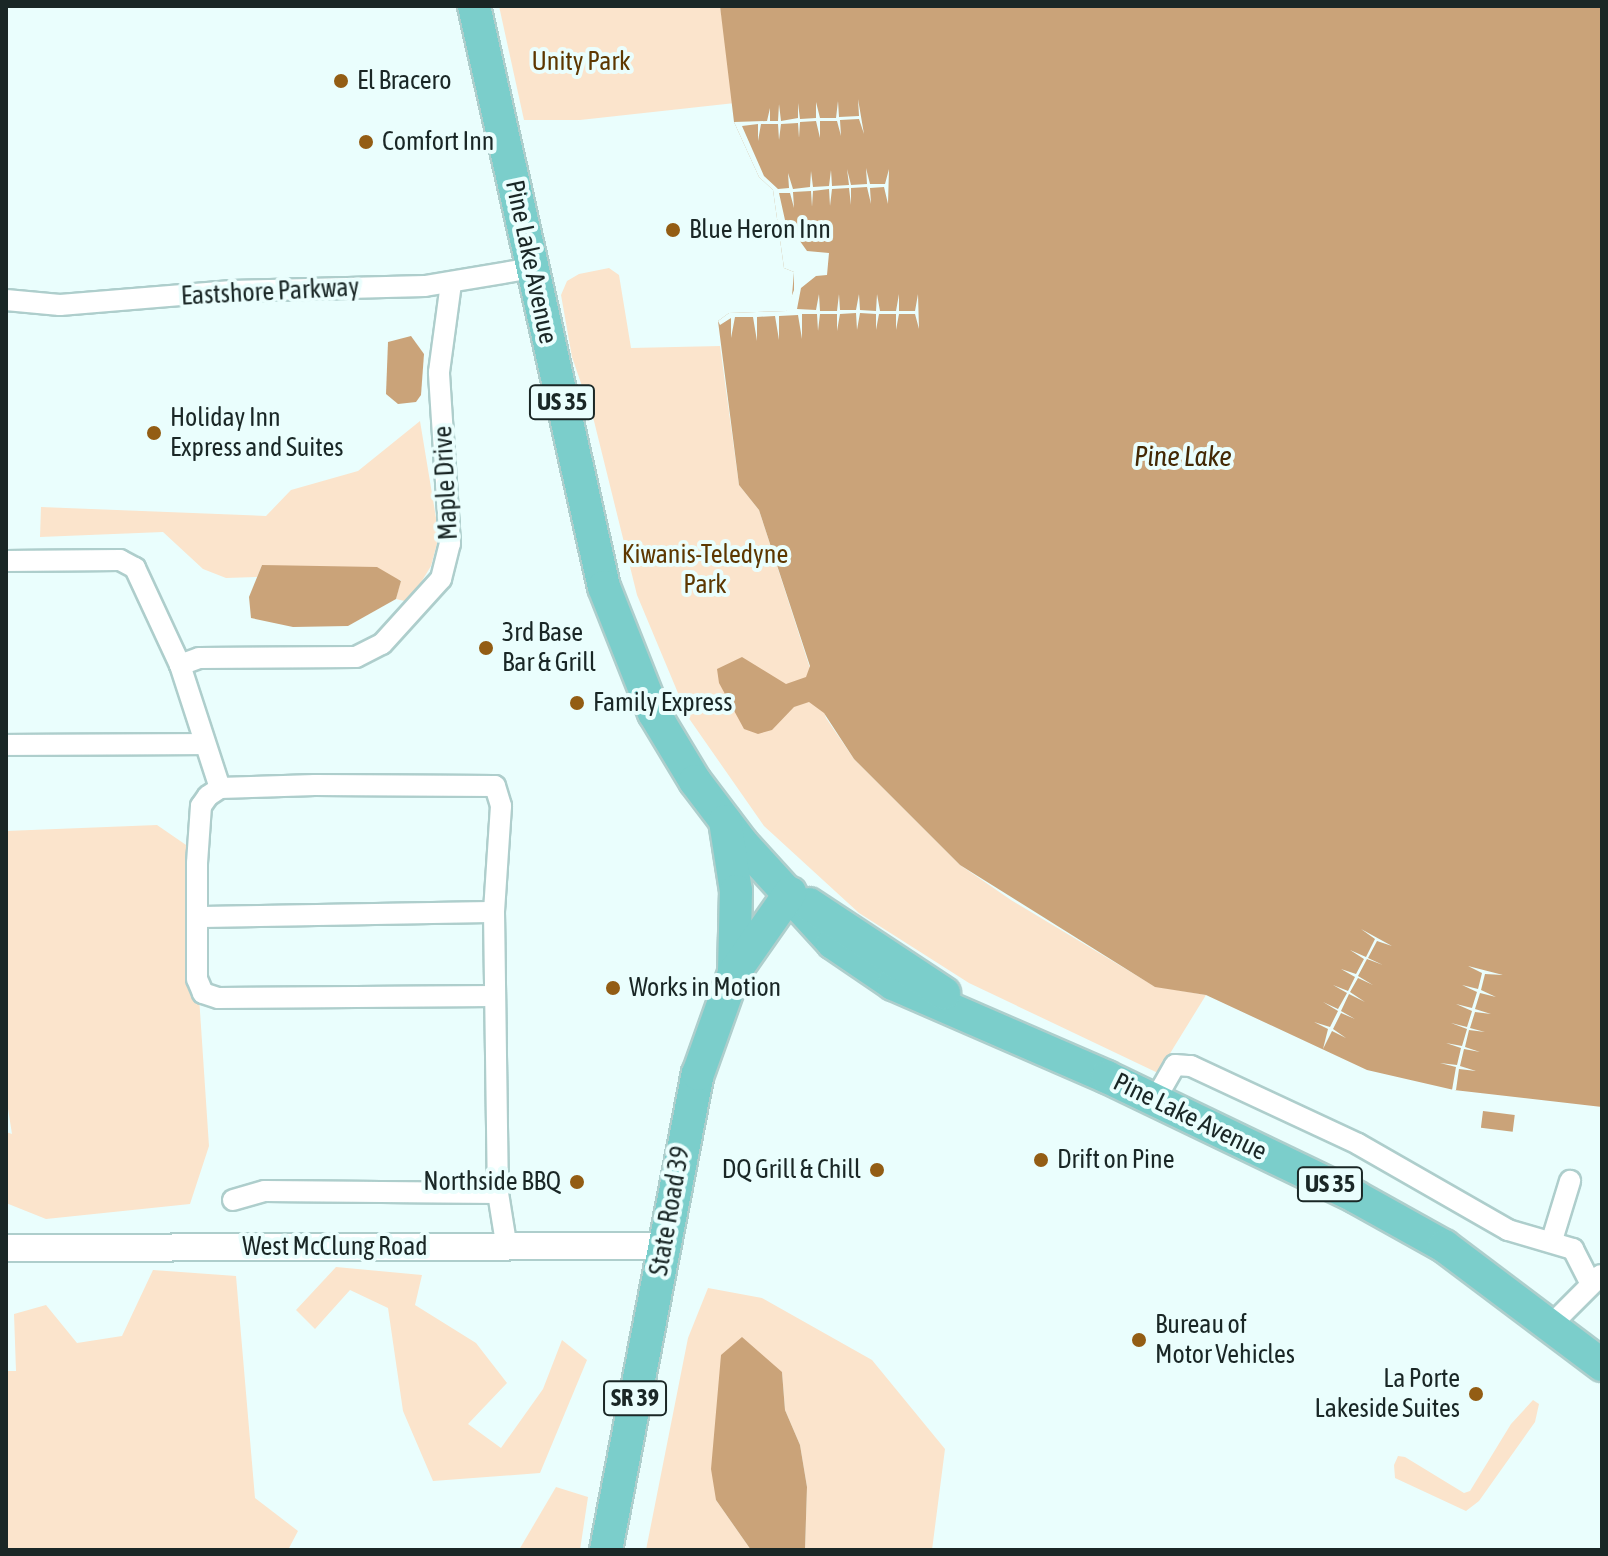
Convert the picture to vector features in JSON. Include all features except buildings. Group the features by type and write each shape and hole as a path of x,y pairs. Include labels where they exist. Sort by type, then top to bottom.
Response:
{"main road":[{"name":"Pine Lake Avenue","path":"474,6 584,506 622,637 654,713 724,820 790,893 852,928 970,1016 1155,1100 1356,1197 1444,1246 1553,1323 1602,1365"},
{"path":"724,820 736,891 734,973"},
{"name":"State Road 39","path":"606,1550 698,1074 734,973 790,893"}],"street":[{"name":"Eastshore Parkway","path":"6,300 95,304 231,291 451,283 533,268"},
{"name":"Maple Drive","path":"180,665 199,658 356,657 382,644 441,579 450,544 439,372 451,283"},
{"path":"6,561 120,560 135,568 180,665 220,788"},
{"path":"6,745 205,744"},
{"path":"495,996 218,998 203,993 197,979 201,806 220,788 495,786 501,806 494,912 498,1193 507,1249"},
{"path":"198,917 494,912"},
{"path":"1155,1100 1175,1065 1191,1066 1358,1144 1508,1230 1552,1240 1581,1258 1596,1278 1553,1323"},
{"path":"1552,1240 1570,1181"},
{"path":"233,1200 265,1191 498,1193"},
{"name":"West McClung Road","path":"6,1248 507,1249 665,1246"}],"green space":[{"name":"Unity Park","path":"499,6 720,6 735,103 580,120 524,120"},
{"name":"Kiwanis-Teledyne Park","path":"609,268 619,275 631,348 720,346 739,485 759,510 826,718 854,759 960,865 1011,900 1154,986 1206,995 1158,1073 969,983 859,913 764,826 688,717 637,595 594,421 572,357 561,295 567,281 579,274"},
{"path":"420,421 439,536 431,566 409,602 396,599 401,580 262,565 257,577 226,578 203,569 163,532 40,537 41,507 266,516 291,490 358,471"},
{"path":"157,825 189,847 209,1146 190,1204 46,1219 6,1203 6,1132 12,1134 6,1096 6,831"},
{"path":"336,1267 422,1275 415,1305 476,1343 507,1383 468,1424 501,1448 543,1389 562,1340 587,1360 540,1473 433,1481 403,1411 388,1308 350,1290 315,1329 296,1310"},
{"path":"153,1270 236,1276 255,1498 298,1531 288,1550 6,1550 6,1371 16,1371 14,1314 46,1305 77,1343 122,1336"},
{"path":"708,1288 762,1298 872,1360 945,1449 932,1550 805,1550 807,1487 800,1445 785,1410 782,1372 716,1500 751,1550 646,1550 688,1338"},
{"path":"1533,1400 1539,1404 1535,1422 1479,1501 1466,1511 1395,1478 1394,1465 1398,1456 1405,1457 1464,1493 1470,1491 1511,1424"},
{"path":"556,1487 588,1497 580,1550 519,1550"}],"water":[{"name":"Pine Lake","path":"720,6 1602,6 1602,1107 1454,1090 1367,1070 1206,995 1155,987 960,865 854,759 824,713 809,702 794,707 772,730 758,734 744,729 719,683 717,669 742,657 786,684 806,677 810,666 759,510 739,485 718,321 729,313 786,311 791,307 794,272 784,268 773,190 759,177 734,122"},
{"path":"411,336 424,354 421,395 416,402 398,404 386,394 388,342"},
{"path":"262,565 377,567 401,581 396,599 348,626 293,627 251,618 249,597"},
{"path":"1483,1111 1515,1115 1513,1132 1481,1128"},
{"path":"742,1337 782,1372 785,1410 800,1445 807,1487 805,1550 751,1550 716,1500 711,1469 721,1355"}],"pier":[{"path":"858,99 864,134 859,119 840,120 841,136 837,121 820,121 820,138 816,121 800,122 799,138 798,123 781,124 779,140 778,124 761,124 758,141 758,124 742,126 764,176 778,189 789,188 788,173 793,189 810,187 811,171 813,187 829,186 831,170 832,186 849,185 847,169 851,185 867,184 866,168 870,184 885,184 889,169 888,204 884,187 870,188 871,204 867,187 851,188 851,205 849,188 832,189 830,206 829,189 813,191 812,207 811,191 793,192 794,208 790,193 779,193 785,220 807,251 829,253 827,275 816,276 801,288 797,309 816,310 819,294 820,311 837,311 839,294 840,310 856,310 859,294 860,310 876,311 877,294 880,311 896,311 899,294 899,311 915,311 918,294 919,329 915,314 899,314 896,330 896,314 879,314 876,330 876,314 860,313 857,330 856,313 840,314 837,331 837,314 820,314 818,331 817,314 802,314 802,339 798,315 779,316 779,340 775,316 757,317 757,341 753,317 735,317 731,338 731,318 720,325 718,321 729,313 786,311 794,290 794,272 784,268 773,190 759,177 734,122 767,121 770,108 770,121 778,121 779,104 781,121 798,118 798,103 800,119 816,118 816,102 820,118 836,118 838,101 839,117 859,116"},
{"path":"1361,929 1392,946 1377,941 1368,958 1383,965 1367,959 1358,976 1373,985 1358,978 1350,992 1365,1002 1349,994 1341,1011 1355,1019 1341,1013 1333,1029 1346,1038 1332,1031 1323,1049 1328,1029 1314,1022 1330,1027 1338,1011 1323,1002 1338,1009 1347,993 1333,985 1348,991 1355,977 1341,969 1356,974 1364,959 1350,950 1366,957 1375,939"},
{"path":"1468,966 1503,975 1485,974 1481,990 1496,997 1480,993 1475,1009 1491,1014 1475,1012 1470,1028 1485,1032 1469,1030 1465,1047 1480,1052 1464,1049 1460,1066 1476,1071 1459,1069 1456,1090 1452,1090 1456,1067 1440,1063 1457,1065 1461,1048 1446,1043 1462,1046 1467,1029 1451,1023 1467,1027 1472,1011 1456,1004 1472,1008 1477,992 1462,985 1478,989 1482,973"}],"place":[{"name":"El Bracero","path":"341,81"},
{"name":"Comfort Inn","path":"366,142"},
{"name":"Blue Heron Inn","path":"673,230"},
{"name":"Holiday Inn Express and Suites","path":"154,433"},
{"name":"3rd Base Bar & Grill","path":"486,648"},
{"name":"Family Express","path":"577,703"},
{"name":"Works in Motion","path":"613,988"},
{"name":"Drift on Pine","path":"1041,1160"},
{"name":"DQ Grill & Chill","path":"877,1170"},
{"name":"Northside BBQ","path":"577,1182"},
{"name":"Bureau of Motor Vehicles","path":"1139,1340"},
{"name":"La Porte Lakeside Suites","path":"1476,1394"}]}
